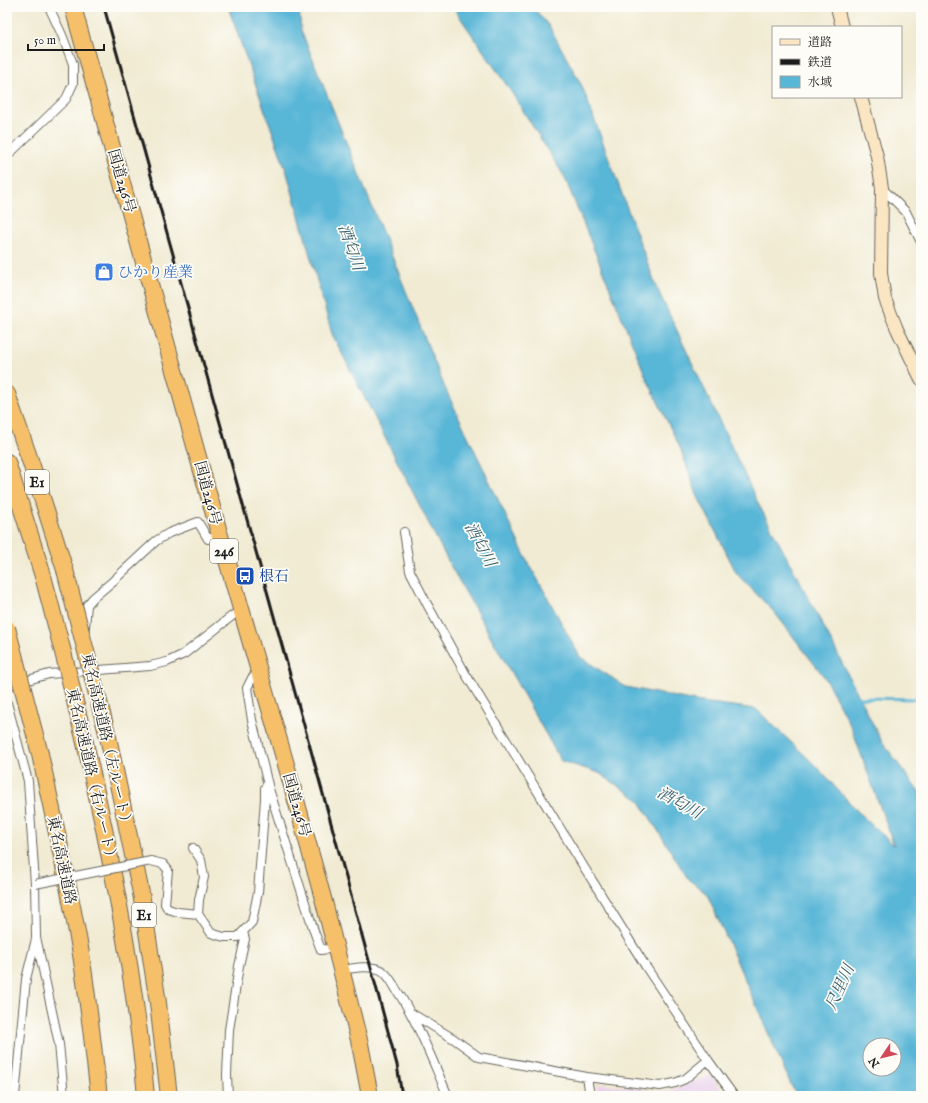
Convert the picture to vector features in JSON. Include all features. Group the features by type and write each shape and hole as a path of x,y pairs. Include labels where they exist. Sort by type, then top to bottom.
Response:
{"highway":[{"name":"国道246号","path":"74,7 220,536 316,872 360,1044 370,1096"},
{"name":"東名高速道路（左ルート）","path":"7,394 65,570 108,737 141,893 169,1096"},
{"name":"東名高速道路（右ルート）","path":"7,462 43,576 65,660 101,812 123,926 136,1008 146,1096"},
{"name":"東名高速道路","path":"7,628 40,754 65,868 80,950 99,1096"}],"street":[{"path":"7,156 66,99 74,84 73,64 62,35 48,7"},
{"path":"837,7 842,26"},
{"path":"861,98 877,156 882,188 881,273 885,299 897,329 921,379"},
{"path":"882,188 906,212 921,242"},
{"path":"79,672 87,605 93,598 156,541 169,533 198,522 208,539 220,536"},
{"path":"404,532 410,571 465,673 638,954 708,1060 734,1096"},
{"path":"7,686 49,674 150,666 167,662 184,654 241,610"},
{"path":"260,675 252,678 247,688 252,720 268,784 321,950 336,948"},
{"path":"7,704 28,781 35,884 36,937 59,1044 64,1096"},
{"path":"193,848 201,860 204,877 199,900 198,914 211,933 224,937 238,937 252,922 258,892 265,788 268,784"},
{"path":"35,884 151,861 163,864 168,870 165,904 168,909 178,912 198,914"},
{"path":"228,1096 227,1075 229,1030 239,966 245,939 243,932"},
{"path":"16,1096 26,979 36,937"},
{"path":"342,970 371,968 385,972 411,1013 448,1096"},
{"path":"411,1013 480,1057 587,1077 660,1086 685,1079 708,1060"},
{"path":"587,1077 590,1096"}],"shaded area":[{"path":"711,1075 726,1096 601,1096 597,1090 597,1087 600,1084 667,1092"}],"water":[{"path":"228,7 299,7 301,30 445,388 525,556 580,657 626,687 695,701 756,709 813,763 863,817 894,845 851,727 825,678 775,613 737,574 697,495 681,450 646,377 564,176 510,90 453,7 533,7 549,26 582,86 656,286 759,505 826,631 881,740 921,795 921,1096 796,1096 707,894 688,879 639,800 599,773 561,761 449,563 332,334 287,173"}],"waterway":[{"path":"857,698 921,699"}],"railway":[{"path":"104,7 371,968 397,1065 402,1096"}],"place":[{"name":"ひかり産業","path":"104,272"},
{"name":"根石","path":"245,576"}],"water label":[{"name":"酒匂川","path":"352,247"},
{"name":"酒匂川","path":"481,544"},
{"name":"酒匂川","path":"680,802"},
{"name":"尺里川","path":"839,987"}]}
